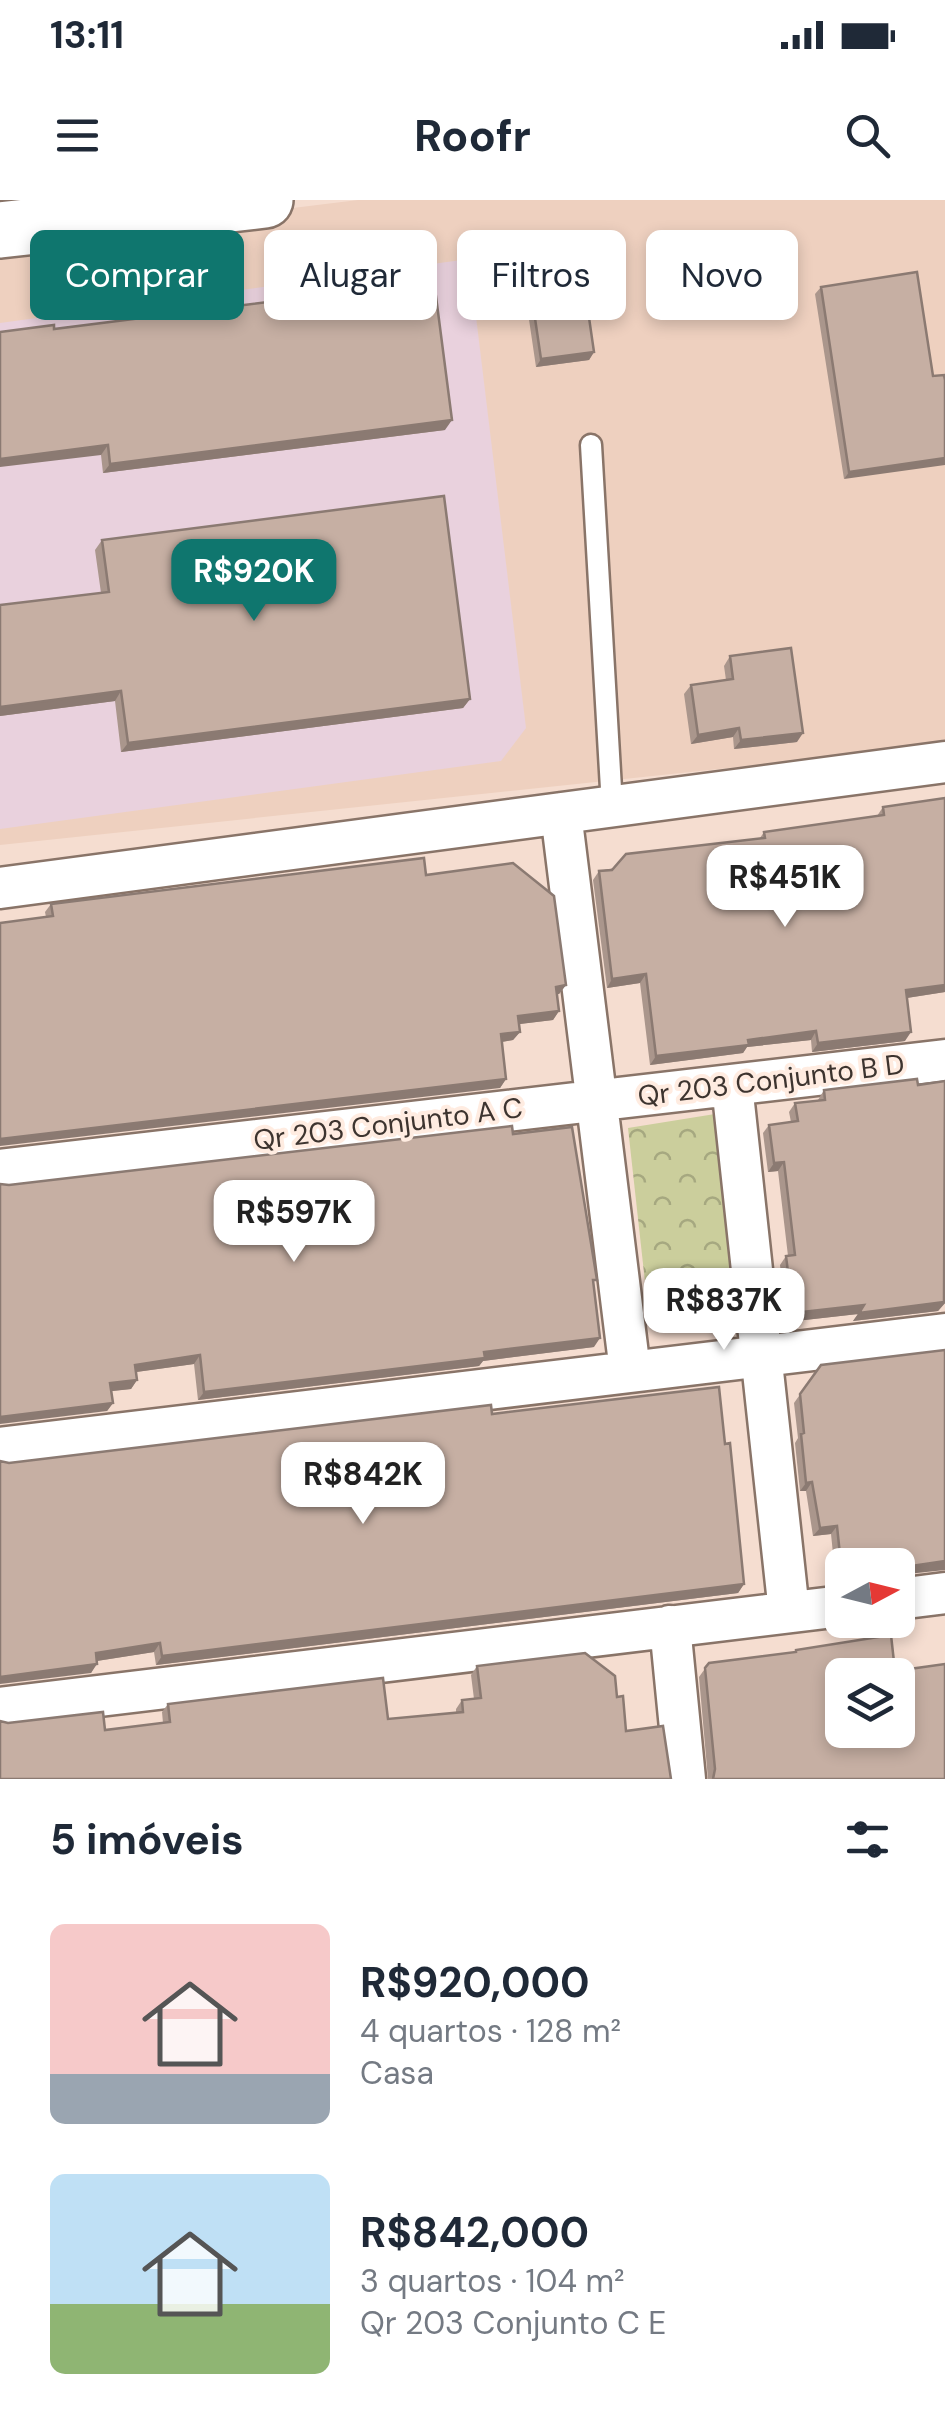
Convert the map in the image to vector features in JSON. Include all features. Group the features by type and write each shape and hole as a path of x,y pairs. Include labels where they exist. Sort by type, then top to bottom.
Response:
{"main road":[{"path":"0,230 265,200"}],"street":[{"path":"0,888 945,762"},
{"path":"561,813 630,1372"},
{"name":"Qr 203 Conjunto B D","path":"597,1100 945,1060"},
{"path":"732,1085 788,1612"},
{"name":"Qr 203 Conjunto A C","path":"0,1170 597,1100"},
{"path":"0,1448 945,1334"},
{"path":"915,1597 945,1593"},
{"path":"0,1708 825,1608"},
{"path":"670,1626 685,1779"}],"lane":[{"path":"592,445 612,806"}],"shaded area":[{"path":"358,200 945,200 945,745 0,845 0,244 30,240 30,320 244,320 244,230 114,230"},
{"path":"457,261 457,320 476,320 526,728 501,761 0,829 0,323 30,319 244,320 244,290 264,287 264,320 437,320 437,263"}],"green space":[{"path":"715,1114 748,1309 649,1318 628,1128"}],"building":[{"path":"917,272 933,376 944,375 945,380 945,458 849,472 821,287"},
{"path":"264,302 264,320 437,320 437,304 452,420 110,464 108,445 0,459 0,332 125,320 244,320 244,305"},
{"path":"535,320 589,320 594,352 541,359"},
{"path":"444,496 470,699 128,743 121,691 0,707 0,605 109,592 102,540"},
{"path":"791,648 803,733 741,740 739,728 698,735 691,685 733,679 730,656"},
{"path":"945,798 945,985 906,990 911,1032 818,1043 816,1031 748,1040 749,1045 656,1056 646,974 612,979 599,871 612,870 626,854 765,838 764,832 884,815 883,807"},
{"path":"424,858 426,875 513,863 554,896 566,985 556,987 559,1011 518,1016 520,1032 501,1034 506,1079 0,1139 0,923 53,916 51,904"},
{"path":"917,1079 918,1085 945,1081 944,1302 859,1313 864,1305 793,1313 786,1256 795,1255 784,1162 774,1163 769,1125 798,1121 795,1103 825,1100 824,1090"},
{"path":"512,1126 513,1134 572,1127 597,1280 593,1280 600,1338 484,1352 485,1358 204,1392 200,1355 135,1365 137,1380 110,1383 113,1403 0,1417 0,1184"},
{"path":"945,1350 945,1561 915,1565 915,1548 839,1548 837,1526 820,1528 812,1482 806,1483 800,1394 821,1365"},
{"path":"719,1387 725,1444 730,1443 744,1584 162,1656 160,1643 96,1653 97,1664 0,1677 0,1461 9,1463 491,1405 492,1414"},
{"path":"891,1638 894,1658 825,1658 825,1748 915,1748 915,1668 945,1664 945,1779 713,1779 705,1668 709,1663"},
{"path":"585,1653 615,1676 617,1697 623,1696 626,1731 663,1726 671,1779 0,1779 0,1721 103,1712 105,1730 170,1722 168,1704 383,1678 388,1719 463,1712 462,1700 481,1698 477,1666"}]}
